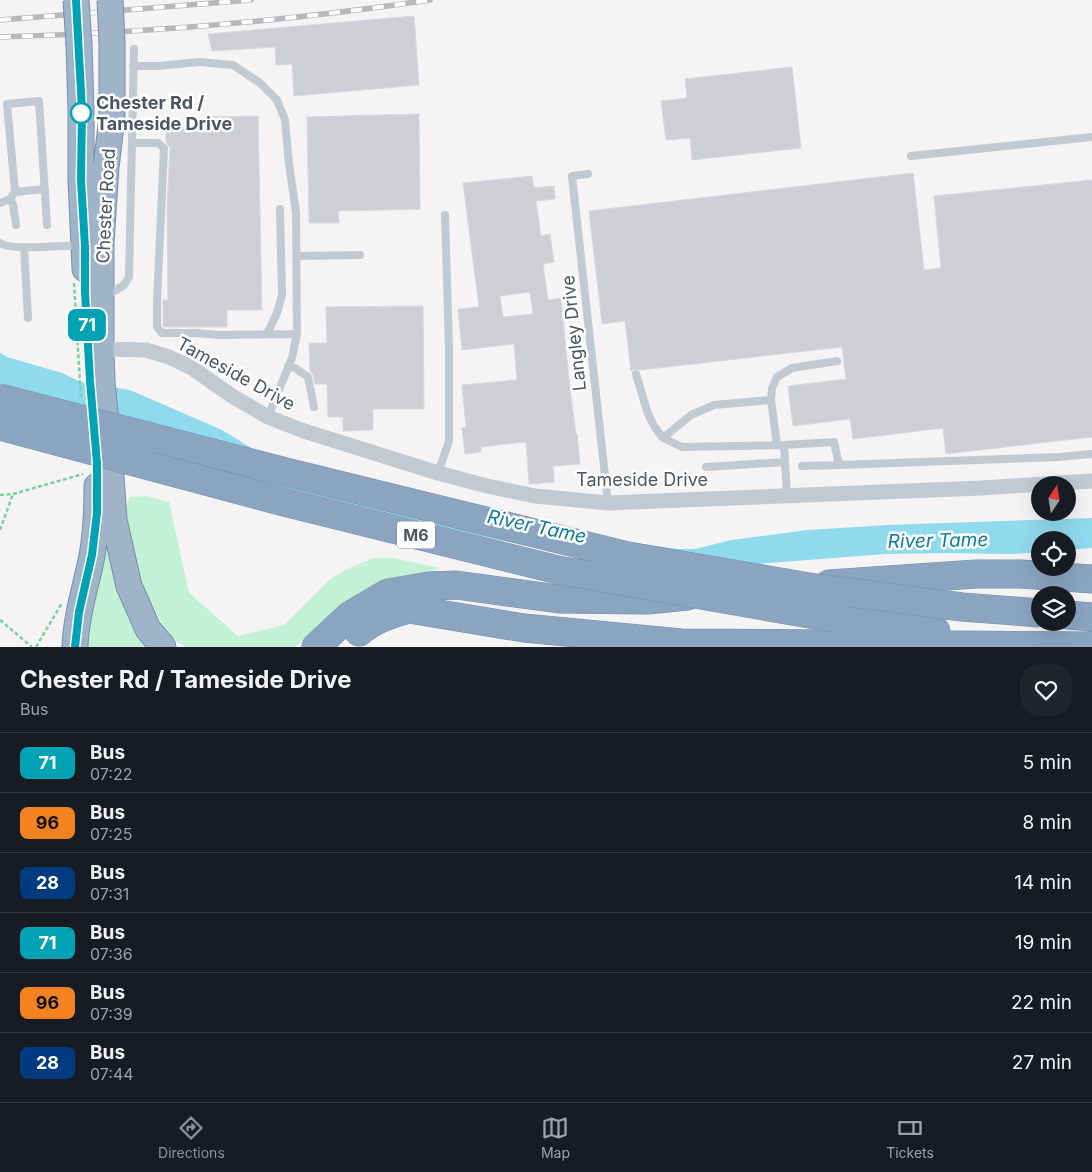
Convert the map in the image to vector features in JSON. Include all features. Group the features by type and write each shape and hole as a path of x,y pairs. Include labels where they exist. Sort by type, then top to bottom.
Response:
{"highway":[{"name":"Chester Road","path":"76,0 82,110 81,180 96,381"},
{"name":"Chester Road","path":"96,381 101,349 103,201 112,118 123,46 110,0"},
{"path":"75,647 79,612 92,555 97,513 96,381"},
{"name":"M6","path":"0,398 290,473 628,556 815,588 962,607 1031,612"},
{"name":"M6","path":"0,426 284,502 558,570 838,619 952,632 1085,622"},
{"path":"96,466 114,520 128,586 148,629 163,647"},
{"path":"316,647 349,616 388,593 429,586 456,585 558,599 648,600 721,592 949,574 1021,574 1092,580"},
{"path":"342,647 369,624 391,614 409,609 524,628 681,643 1092,646"}],"street":[{"name":"Tameside Drive","path":"101,349 146,350 169,357 192,368 232,396 268,417 304,431 438,473 535,496 608,503 981,488 1092,480"}],"lane":[{"path":"102,298 124,285 129,277 134,66 123,46"},
{"path":"134,66 199,62 234,65 260,82 277,100 285,120 296,212 298,256 297,334 294,350 268,417"},
{"path":"0,204 10,200 15,192 7,104 40,101 47,225"},
{"path":"911,156 1092,137"},
{"path":"132,143 158,144 164,148 157,302 157,327 159,330 168,333 219,335 297,334"},
{"name":"Langley Drive","path":"588,174 572,176 608,503"},
{"path":"15,192 45,189"},
{"path":"10,200 13,204 16,225"},
{"path":"267,334 277,313 282,296 280,209"},
{"path":"438,473 449,441 449,347 445,215"},
{"path":"0,243 11,247 69,245 85,247"},
{"path":"24,247 28,318"},
{"path":"298,256 360,255"},
{"path":"787,495 785,462 772,400 772,388 777,378 792,368 838,361"},
{"path":"288,366 295,368 308,377 314,407"},
{"path":"636,374 648,414 654,426 663,438 682,447 834,442 839,464"},
{"path":"663,438 691,414 714,405 772,400"},
{"path":"802,466 1059,458 1092,454"},
{"path":"706,467 785,462"}],"path":[{"path":"0,495 14,494 96,466"},
{"path":"0,530 14,494"},
{"path":"36,647 65,598"},
{"path":"0,620 32,647"}],"green space":[{"path":"146,496 169,502 189,593 238,636 284,625 330,579 349,568 374,558 393,558 440,568 421,574 332,615 295,647 185,647 169,636 143,588 125,534 125,509 130,497"},
{"path":"106,531 147,647 86,647 90,605"}],"water":[{"name":"River Tame","path":"0,353 7,357 62,373 81,382 130,390 222,430 258,452 628,542 676,549 695,549 731,540 808,530 1031,520 1076,521 1076,519 1092,518 1092,548 1076,549 1076,531 1031,531 1031,553 1012,554 885,554 679,570 597,561 481,536 150,454 63,425 0,397"}],"building":[{"path":"414,16 419,85 294,96 292,64 276,65 275,47 212,51 208,34"},
{"path":"792,67 801,148 692,160 690,138 666,140 661,101 687,98 685,79"},
{"path":"419,114 420,209 338,211 339,223 309,223 307,117"},
{"path":"258,116 262,310 227,310 227,327 165,327 163,325 163,300 168,300 167,209 170,148 166,142 166,129 210,129 210,117"},
{"path":"913,173 924,270 941,268 934,196 1092,180 1092,437 946,454 943,428 853,439 850,419 793,426 788,386 846,379 842,347 640,370 635,369 631,371 625,321 602,324 589,211"},
{"path":"532,176 534,188 554,186 555,199 536,201 541,236 550,234 554,262 543,264 548,300 561,298 580,464 553,466 554,482 529,484 526,442 481,447 481,452 465,454 462,428 466,427 462,385 517,380 514,344 462,350 458,309 479,307 463,183","holes":["530,292 533,314 503,317 500,296"]},
{"path":"423,306 424,409 373,409 373,430 343,431 343,417 328,417 327,384 315,384 310,371 309,343 327,343 326,307"}],"railway":[{"path":"0,20 251,0"},
{"path":"0,37 215,25 323,14 430,0"}],"bus line":[{"name":"71","path":"75,647 79,612 92,555 97,513 97,463 85,292 85,247 81,180 82,110 76,0"}],"place":[{"name":"Chester Rd / Tameside Drive","path":"81,113"}]}
